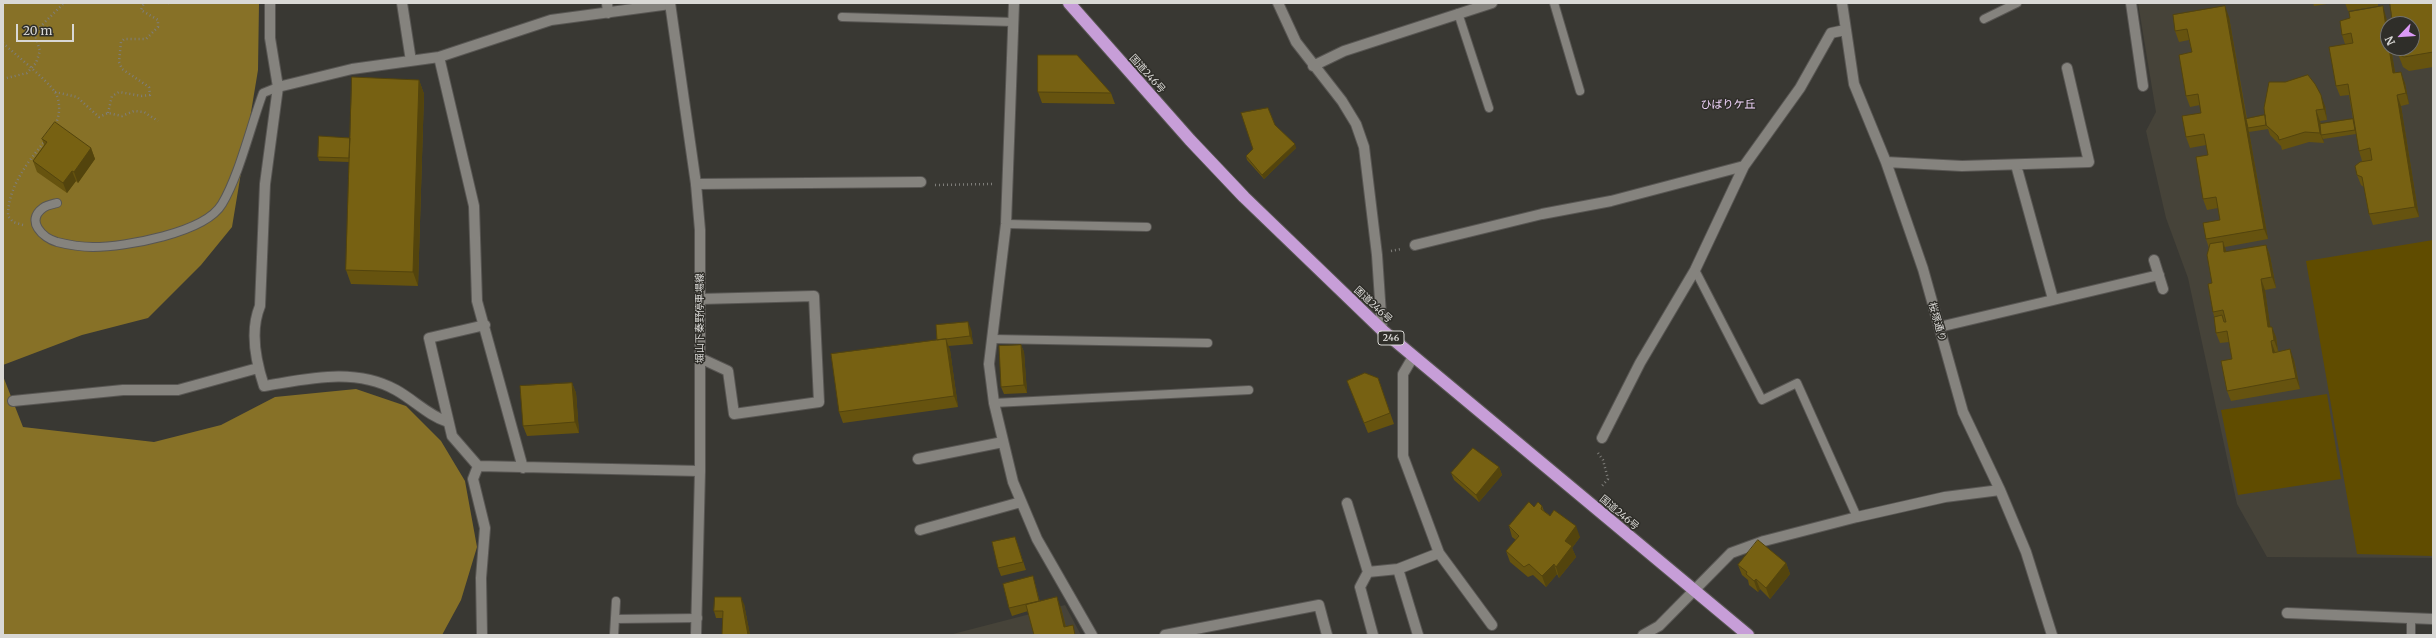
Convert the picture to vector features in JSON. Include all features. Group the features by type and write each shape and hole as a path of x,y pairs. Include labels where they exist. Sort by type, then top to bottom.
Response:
{"highway":[{"name":"国道246号","path":"1069,3 1206,157 1382,330 1413,358 1748,635"}],"street":[{"path":"270,3 270,38 278,87 265,184 260,306 254,319 258,368 264,386 324,376 354,376 385,384 413,399 435,418 448,422"},
{"path":"402,3 411,61"},
{"path":"278,87 352,70 439,57 551,20 607,8 670,3"},
{"name":"堀山下秦野停車場線","path":"670,3 696,184 700,230 700,471 698,618 696,635"},
{"path":"1014,3 1006,224 989,364 994,403 1013,482 1037,539 1092,635"},
{"path":"1278,3 1296,42 1313,66 1342,101 1356,124 1364,147 1377,255 1382,330"},
{"path":"1313,66 1344,51 1492,3"},
{"name":"桜塚通り","path":"1842,3 1854,84 1886,162 1923,269 1963,412 2000,490 2026,552 2052,635"},
{"path":"2131,3 2143,86"},
{"path":"1602,438 1640,363 1695,270 1744,166 1800,88 1831,33 1845,30"},
{"path":"439,57 474,206 477,301 485,325 523,468"},
{"path":"1886,162 1962,166 2089,162 2067,68"},
{"path":"2016,165 2053,299"},
{"path":"1415,245 1542,214 1611,201 1744,166"},
{"path":"696,184 925,183"},
{"path":"2154,260 2163,289"},
{"path":"1939,327 2159,274"},
{"path":"700,299 814,296 819,402 734,414 728,371 700,358"},
{"path":"485,325 429,338 452,436 478,466 700,471"},
{"path":"1413,358 1404,374 1403,456 1440,554 1492,625"},
{"path":"13,401 123,390 178,390 258,368"},
{"path":"918,459 1003,442"},
{"path":"478,466 473,479 485,528 481,578 482,635"},
{"path":"1643,635 1659,626 1731,553 1764,541 1857,517 1945,497 2000,490"},
{"path":"920,530 1021,502"},
{"path":"1347,503 1368,572 1360,588 1373,635"},
{"path":"1368,572 1398,569 1440,554"},
{"path":"1398,569 1418,635"},
{"path":"1166,635 1319,605 1327,635"},
{"path":"2287,613 2433,619"}],"lane":[{"path":"1554,3 1580,91"},
{"path":"1984,19 2017,3"},
{"path":"1458,13 1489,108"},
{"path":"842,17 1013,22"},
{"path":"57,203 43,208 36,215 36,225 41,234 52,240 73,246 94,247 143,241 192,226 211,216 222,205 235,174 263,93 278,87"},
{"path":"1006,224 1147,227"},
{"path":"1695,270 1762,400 1797,384 1857,517"},
{"path":"992,339 1208,343"},
{"path":"994,403 1249,390"},
{"path":"614,635 616,601"},
{"path":"615,618 698,618"},
{"path":"2411,619 2411,635"}],"path":[{"path":"3,79 27,73 31,70 36,63 40,51 36,38 38,29 64,3"},
{"path":"108,113 112,96 119,92 142,96 150,95 149,87 122,69 120,62 121,42 124,39 146,39 158,27 158,20 142,10 144,3"},
{"path":"3,43 55,92 60,105 58,120 52,131"},
{"path":"55,92 77,97 99,117 108,113 122,116 134,111 144,112 158,121"},
{"path":"36,225 20,226 13,222 8,216 8,201 28,162 47,137"},
{"path":"925,183 1007,184"},
{"path":"1377,255 1415,245"},
{"path":"1595,448 1603,460 1608,479 1602,486"}],"shaded area":[{"path":"3,3 259,3 258,70 232,227 201,265 148,318 82,335 3,365"},
{"path":"2138,3 2433,3 2433,558 2267,557 2237,504 2188,278 2166,218 2146,131 2156,112"},
{"path":"2433,240 2433,556 2357,554 2306,261"},
{"path":"3,376 23,427 154,442 221,425 275,397 356,389 406,406 441,441 465,481 477,547 461,600 442,635 3,635"},
{"path":"2327,394 2341,479 2238,495 2221,410"},
{"path":"1065,605 1081,635 949,635"}],"building":[{"path":"2390,3 2433,3 2433,52 2420,54 2420,16 2392,16"},
{"path":"2225,6 2264,229 2206,239 2203,223 2220,220 2216,197 2203,199 2196,157 2208,155 2204,134 2186,137 2182,116 2201,113 2198,94 2186,96 2179,55 2192,52 2187,29 2175,31 2173,15"},
{"path":"2383,6 2384,16 2380,16 2380,56 2390,56 2393,73 2401,72 2406,93 2397,95 2415,207 2369,214 2362,177 2357,175 2355,166 2360,162 2372,160 2370,148 2359,151 2348,84 2336,86 2329,47 2353,43 2351,33 2342,35 2340,21 2350,18 2349,12"},
{"path":"1038,55 1077,55 1111,93 1038,92"},
{"path":"2308,75 2321,95 2324,109 2316,110 2320,133 2305,132 2279,140 2278,136 2266,125 2264,108 2269,82 2285,82"},
{"path":"352,77 419,80 413,272 346,270"},
{"path":"1268,108 1275,125 1295,144 1262,175 1246,156 1253,149 1241,113"},
{"path":"2265,115 2266,125 2248,128 2246,119"},
{"path":"2353,119 2355,130 2321,135 2320,124"},
{"path":"55,122 91,148 74,172 72,171 63,183 33,161 47,142 42,139"},
{"path":"319,136 350,138 349,158 318,157"},
{"path":"2223,242 2224,252 2266,245 2272,277 2261,279 2268,327 2272,327 2274,340 2271,341 2273,353 2290,349 2296,378 2227,391 2221,361 2232,359 2227,331 2216,333 2214,317 2222,315 2224,322 2226,322 2223,310 2213,312 2208,284 2212,283 2207,255 2210,244"},
{"path":"968,322 970,336 937,340 936,325"},
{"path":"946,339 954,396 839,412 831,354"},
{"path":"1021,345 1024,385 1001,387 999,346"},
{"path":"1365,373 1378,378 1390,413 1364,423 1347,381"},
{"path":"572,383 575,422 523,426 520,386"},
{"path":"1473,448 1499,467 1476,495 1451,473"},
{"path":"1529,502 1534,507 1538,502 1542,506 1541,509 1550,516 1554,510 1576,526 1565,541 1572,546 1556,567 1554,564 1542,576 1529,564 1524,567 1506,551 1519,536 1509,526"},
{"path":"1015,537 1023,562 998,568 992,542"},
{"path":"1758,540 1786,563 1766,588 1756,579 1754,581 1746,574 1747,572 1738,565"},
{"path":"1033,576 1039,601 1009,608 1003,584"},
{"path":"715,597 741,597 748,635 722,635 723,611 714,611"},
{"path":"1057,597 1064,627 1073,625 1075,635 1034,635 1026,605"}],"district":[{"name":"ひばりケ丘","path":"1728,105"}]}
